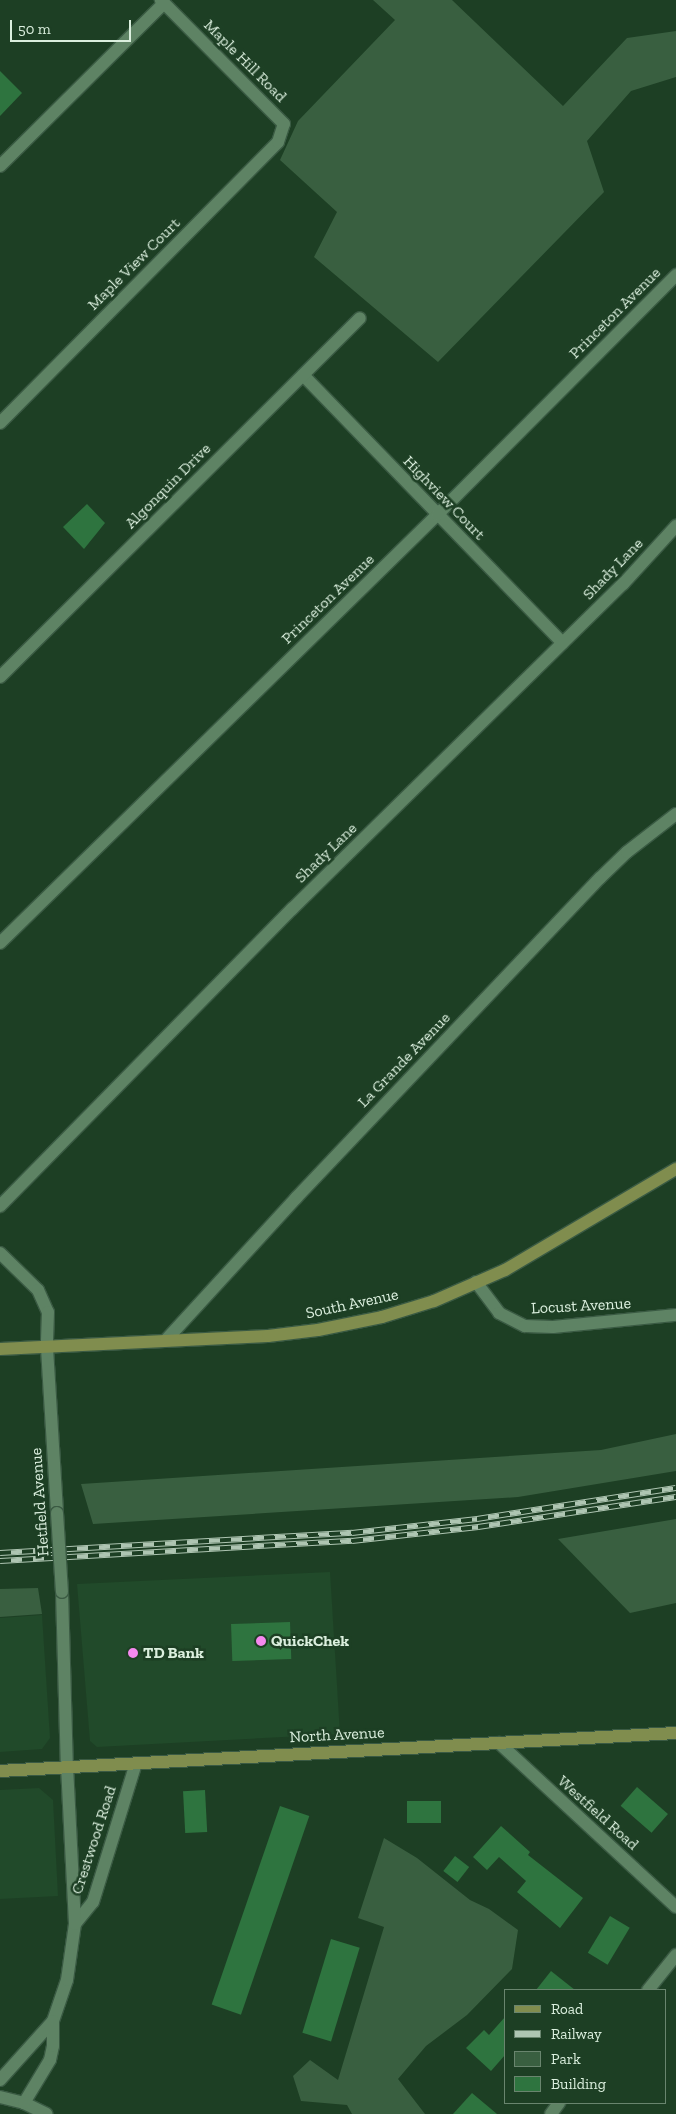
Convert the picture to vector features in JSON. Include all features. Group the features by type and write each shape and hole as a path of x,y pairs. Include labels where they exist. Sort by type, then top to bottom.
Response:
{"main road":[{"name":"South Avenue","path":"0,1349 268,1336 318,1330 390,1314 434,1301 505,1270 676,1169"},
{"name":"North Avenue","path":"0,1771 676,1733"}],"street":[{"name":"Maple Hill Road","path":"163,1 284,124"},
{"path":"0,166 163,1"},
{"name":"Maple View Court","path":"0,423 278,142 284,124"},
{"name":"Princeton Avenue","path":"0,943 437,515 676,275"},
{"name":"Algonquin Drive","path":"0,677 360,318"},
{"name":"Highview Court","path":"303,375 563,643"},
{"name":"Shady Lane","path":"0,1206 292,909 563,643 676,526"},
{"name":"La Grande Avenue","path":"166,1340 296,1198 600,878 634,846 676,814"},
{"name":"Hetfield Avenue","path":"0,1254 38,1290 48,1312 47,1348 62,1592 67,1767"},
{"name":"Locust Avenue","path":"476,1282 499,1313 525,1326 554,1327 676,1315"},
{"name":"Westfield Road","path":"499,1743 676,1906"},
{"name":"Crestwood Road","path":"75,1924 94,1902 136,1763"},
{"name":"Crestwood Road","path":"24,2103 50,2060 53,2021 67,1980 75,1924 67,1767"},
{"path":"649,1989 676,1955"},
{"name":"Crestwood Road","path":"0,2080 53,2021"},
{"path":"0,2097 24,2103 47,2114"},
{"path":"551,2114 559,2104"}],"shaded area":[{"path":"330,1572 340,1734 97,1747 90,1741 77,1584"},
{"path":"42,1615 50,1738 42,1749 0,1752 0,1618"},
{"path":"39,1788 53,1800 58,1896 0,1899 0,1790"}],"green space":[{"path":"373,0 452,0 563,106 627,38 676,31 676,77 631,91 587,141 604,192 438,362 314,257 337,212 280,160 298,121 395,20"},
{"path":"676,1434 676,1471 518,1497 93,1524 81,1484 601,1450"},
{"path":"676,1519 676,1603 630,1613 558,1539"},
{"path":"38,1588 42,1614 0,1617 0,1589"},
{"path":"384,1838 417,1858 470,1900 489,1909 518,1930 512,1969 467,2015 426,2046 398,2079 425,2114 352,2114 347,2105 301,2101 293,2076 310,2060 338,2080 384,1927 358,1918"}],"building":[{"path":"0,71 22,93 0,116"},
{"path":"87,504 105,523 84,549 63,527"},
{"name":"QuickChek","path":"290,1622 291,1659 232,1661 231,1624"},
{"path":"637,1787 668,1814 652,1833 621,1806"},
{"path":"205,1790 207,1832 185,1833 183,1791"},
{"path":"407,1801 441,1801 441,1823 407,1823"},
{"path":"280,1806 309,1816 241,2015 212,2005"},
{"path":"501,1826 530,1852 528,1855 583,1898 560,1928 517,1892 526,1881 499,1857 487,1870 473,1857"},
{"path":"455,1856 469,1867 457,1882 443,1871"},
{"path":"610,1916 630,1928 608,1965 588,1953"},
{"path":"331,1939 360,1948 331,2041 302,2033"},
{"path":"551,1971 574,1989 537,1989"},
{"path":"503,2019 503,2057 491,2071 466,2048 484,2030 489,2035"},
{"path":"472,2093 497,2114 453,2114"}],"railway":[{"path":"0,1553 352,1533 477,1519 676,1488"},
{"path":"0,1561 352,1541 478,1527 676,1497"}],"place":[{"name":"QuickChek","path":"261,1641"},
{"name":"TD Bank","path":"133,1653"}]}
